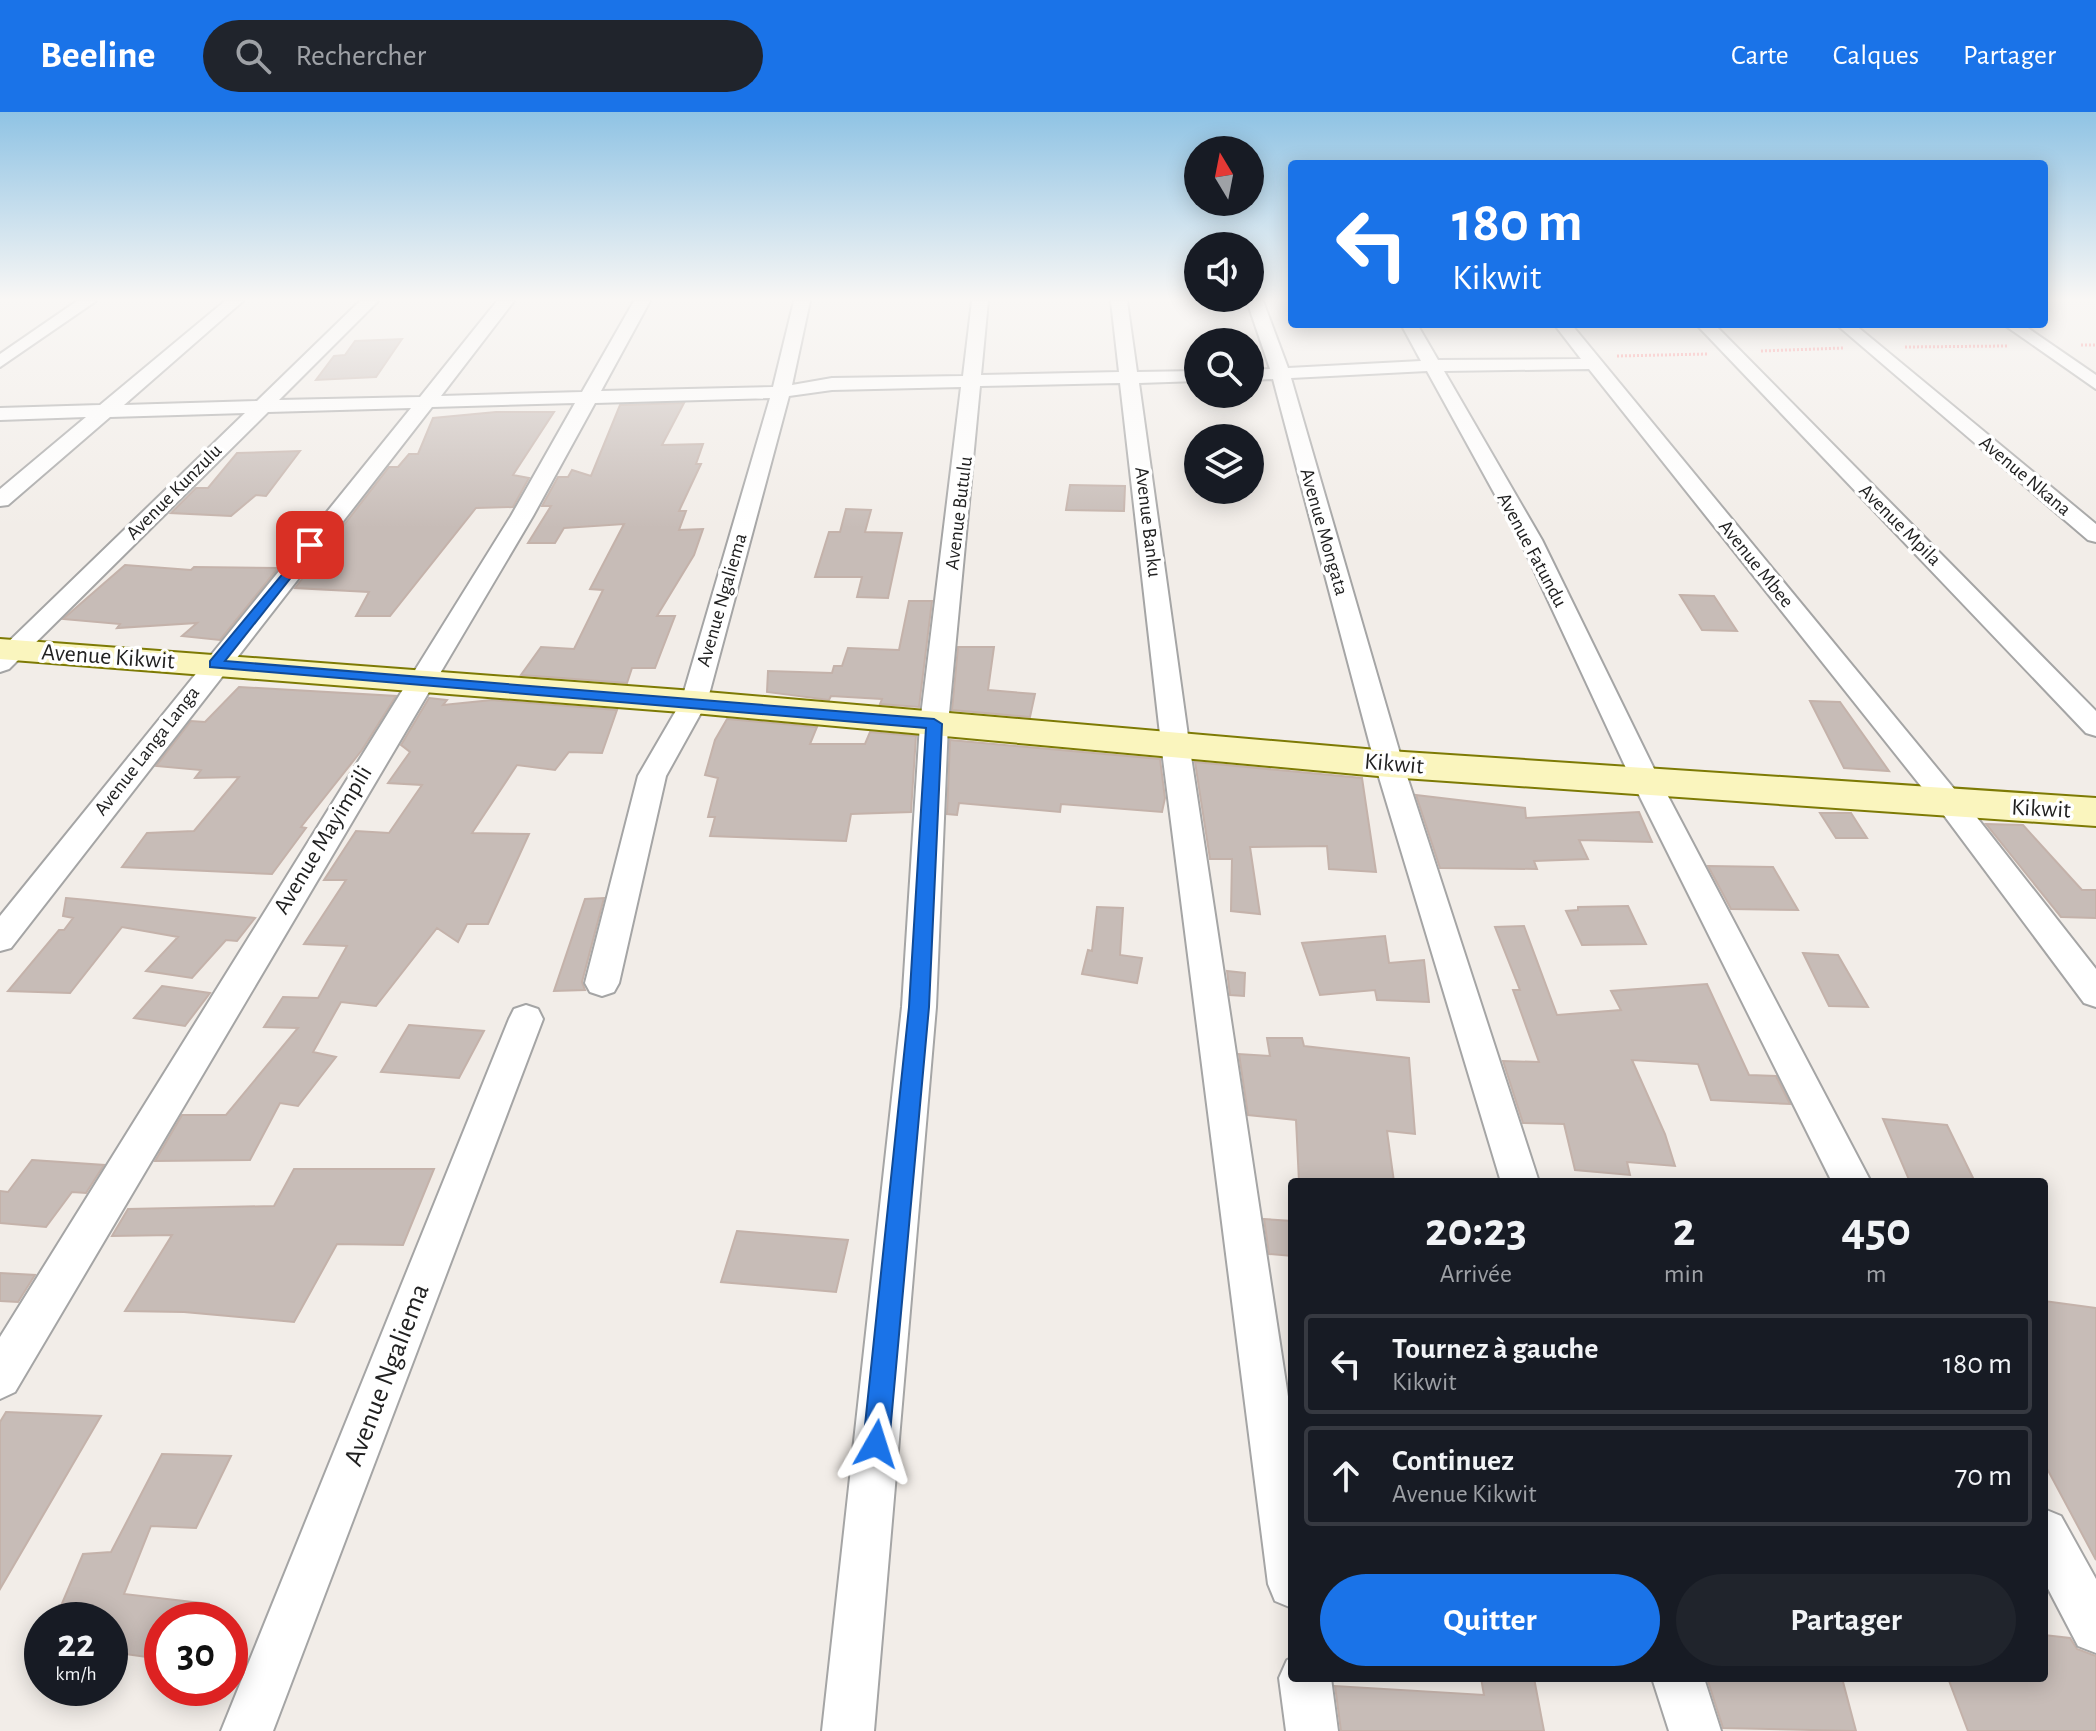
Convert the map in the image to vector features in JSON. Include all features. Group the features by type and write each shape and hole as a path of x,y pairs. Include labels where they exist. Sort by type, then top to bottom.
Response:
{"main road":[{"name":"Avenue Kikwit","path":"5,654 215,664 694,702"},
{"name":"Kikwit","path":"694,702 1389,764 2096,812"}],"street":[{"path":"0,500 147,377"},
{"name":"Avenue Kunzulu","path":"5,654 291,377"},
{"name":"Avenue Langa Langa","path":"0,939 444,377"},
{"name":"Avenue Mayimpili","path":"0,1377 418,682 522,516 598,377"},
{"name":"Avenue Ngaliema","path":"602,983 626,895 627,877 652,776 694,702 785,377"},
{"name":"Avenue Butulu","path":"848,1731 919,1007 934,724 974,377"},
{"name":"Avenue Banku","path":"1129,377 1175,743 1288,1555"},
{"path":"0,414 781,392 832,384 1160,377"},
{"name":"Avenue Mongata","path":"1282,377 1389,764 1519,1178"},
{"name":"Avenue Fatundu","path":"1436,377 1531,540 1646,781 1850,1178"},
{"name":"Avenue Mbee","path":"1605,377 1950,803 2096,994"},
{"name":"Avenue Mpila","path":"1755,377 2096,727"},
{"name":"Avenue Nkana","path":"1907,377 2096,535"},
{"name":"Avenue Ngaliema","path":"247,1731 526,1019"},
{"path":"2048,1540 2096,1628"},
{"path":"1306,1682 1312,1731"},
{"path":"1679,1682 1695,1731"}],"building":[{"path":"319,377 376,377 376,377 316,380"},
{"path":"684,403 662,445 703,444 696,464 701,464 679,511 686,511 679,530 703,529 694,555 657,616 675,616 655,668 632,668 627,683 521,675 541,647 574,649 603,590 590,589 624,524 564,528 555,543 528,543 551,506 542,506 558,477 568,477 572,470 591,476 620,405"},
{"path":"496,412 554,412 513,475 529,478 513,507 476,508 390,616 356,616 369,592 295,588 389,467 398,467 409,454 418,454 433,418"},
{"path":"300,451 266,496 256,495 231,516 171,513 196,488 208,488 237,453"},
{"path":"1070,485 1125,486 1124,511 1066,510"},
{"path":"846,509 871,510 865,532 902,533 888,598 857,597 862,577 815,577 829,532 840,532"},
{"path":"125,565 191,570 194,567 278,568 220,640 182,636 197,623 117,628 120,624 63,619"},
{"path":"1680,595 1714,596 1737,631 1702,630"},
{"path":"909,601 932,601 919,707 880,704 882,699 831,696 829,700 767,692 768,671 832,673 834,666 842,666 848,648 899,650"},
{"path":"958,647 994,647 988,690 1035,694 1030,717 952,710"},
{"path":"239,687 396,696 362,750 301,827 306,828 272,874 122,867 147,833 194,831 239,777 195,778 201,770 156,766 191,721 205,722"},
{"path":"429,698 447,700 443,705 492,700 617,710 602,753 569,752 555,770 517,765 472,833 529,834 488,924 467,924 458,942 437,928 376,1006 341,1002 313,1052 336,1057 298,1106 280,1103 250,1160 155,1161 182,1115 226,1115 298,1028 264,1027 283,997 318,998 347,946 304,944 346,880 324,880 356,831 389,833 422,785 388,783 410,752 401,745"},
{"path":"1810,701 1840,702 1889,771 1844,768"},
{"path":"727,719 817,727 810,744 865,744 870,732 916,736 911,812 851,814 846,841 710,836 715,817 708,817 718,778 705,775 715,740"},
{"path":"950,740 1160,759 1165,798 1162,812 1061,804 1060,812 959,803 957,815 947,814"},
{"path":"1195,762 1362,778 1376,872 1329,869 1327,846 1250,847 1260,914 1231,911 1232,859 1210,859"},
{"path":"1416,795 1525,808 1526,818 1639,812 1652,842 1579,840 1588,859 1534,861 1537,869 1440,868"},
{"path":"1820,813 1851,813 1867,838 1836,838"},
{"path":"1986,824 2023,825 2082,890 2096,890 2096,918 2061,917"},
{"path":"1708,866 1773,867 1798,910 1731,909"},
{"path":"66,898 255,918 237,941 226,940 192,978 146,971 178,937 122,927 70,993 8,991 59,930 64,930 73,918 63,916"},
{"path":"604,898 582,982 585,990 554,991 585,899"},
{"path":"1628,906 1646,944 1582,945 1566,911 1578,910 1578,907"},
{"path":"1097,907 1123,908 1120,955 1142,958 1137,983 1082,974 1088,950 1092,951"},
{"path":"1524,926 1557,1015 1621,1010 1611,991 1707,984 1749,1075 1776,1076 1790,1104 1711,1100 1698,1064 1632,1060 1665,1134 1675,1166 1627,1162 1630,1175 1575,1170 1564,1124 1523,1123 1503,1061 1539,1062 1513,990 1520,990 1495,927"},
{"path":"1385,936 1389,963 1424,960 1429,1002 1377,1000 1375,990 1320,995 1302,943"},
{"path":"1803,953 1838,955 1868,1007 1829,1006"},
{"path":"1227,971 1245,973 1244,996 1230,995"},
{"path":"162,986 210,993 185,1026 134,1018"},
{"path":"409,1025 484,1031 459,1078 381,1072"},
{"path":"1267,1038 1302,1038 1304,1046 1409,1058 1415,1134 1387,1131 1393,1178 1299,1178 1296,1120 1248,1115 1239,1054 1270,1056"},
{"path":"1883,1119 1947,1125 1973,1178 1908,1178"},
{"path":"32,1160 104,1165 86,1193 72,1192 46,1227 0,1223 0,1191 8,1192"},
{"path":"294,1169 434,1169 403,1245 337,1244 294,1322 184,1312 125,1311 172,1235 112,1236 128,1209 274,1206"},
{"path":"1264,1219 1288,1221 1288,1256 1269,1254"},
{"path":"737,1231 848,1240 836,1292 721,1282"},
{"path":"0,1273 35,1275 18,1302 0,1301"},
{"path":"2048,1302 2096,1308 2096,1560 2048,1470"},
{"path":"6,1412 101,1416 0,1589 0,1422"},
{"path":"162,1454 231,1456 196,1528 151,1526 124,1594 192,1602 144,1602 144,1657 128,1654 128,1602 63,1602 83,1554 111,1552"},
{"path":"2048,1635 2070,1638 2077,1649 2096,1656 2096,1731 1968,1731 1950,1682 2048,1682"},
{"path":"1482,1682 1535,1682 1544,1731 1341,1731 1335,1686 1484,1695"},
{"path":"1708,1682 1843,1682 1856,1731 1723,1728"}],"route":[{"path":"310,545 215,664 934,724 919,1007 876,1444"}]}
